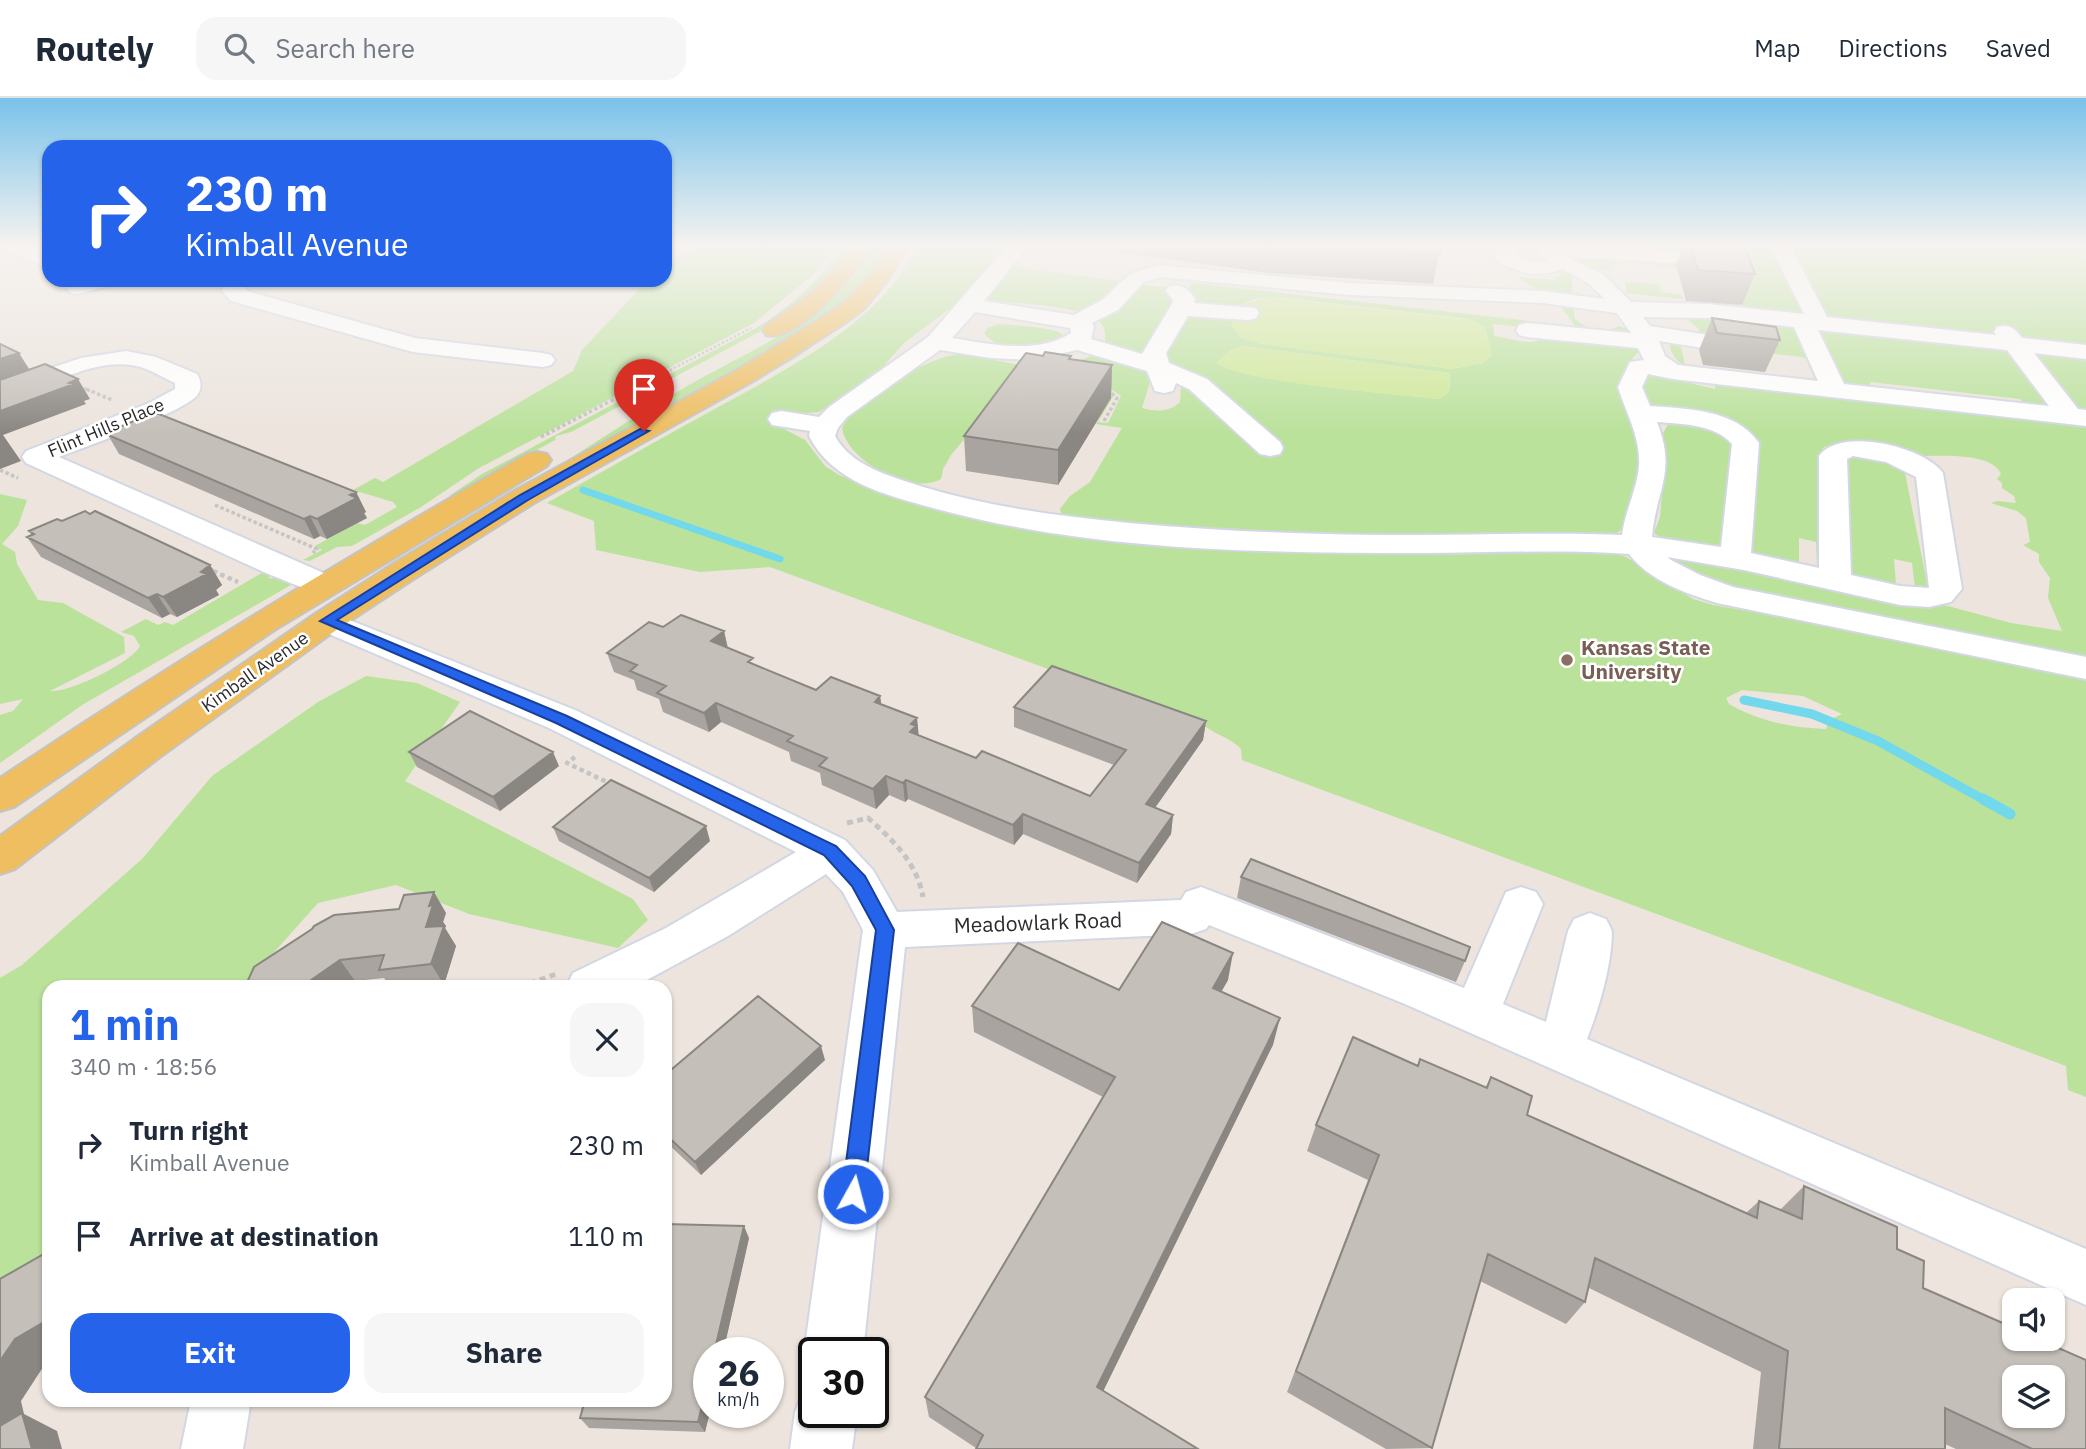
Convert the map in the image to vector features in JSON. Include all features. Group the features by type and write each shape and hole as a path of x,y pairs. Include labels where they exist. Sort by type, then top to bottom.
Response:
{"main road":[{"path":"650,398 725,358 806,308"},
{"name":"Kimball Avenue","path":"0,797 97,730 746,375 851,308"},
{"path":"325,603 317,618 318,610 329,601 484,506 589,430"},
{"name":"Kimball Avenue","path":"0,858 147,748 325,603 555,450"}],"street":[{"path":"282,308 413,345 543,360"},
{"path":"967,308 936,342 838,412 825,426 822,436 826,446 844,464 864,475 919,495 1054,524 1183,537 1318,544 1539,543 1638,546 1684,550 1835,582 1934,599 1943,595 1946,589 1929,473 1909,460 1856,448 1838,451 1833,456 1835,582"},
{"path":"982,308 1076,332 1160,378 1208,390 1270,448"},
{"path":"936,342 1020,353 1052,349 1106,308"},
{"path":"1160,378 1154,360 1156,345 1176,308"},
{"path":"1222,308 1248,313"},
{"path":"1624,308 1645,336 1650,352 1660,367"},
{"path":"1626,308 1699,310 1811,322 2009,337 2086,352"},
{"path":"1805,308 1834,388"},
{"path":"1527,330 1645,336 1763,350"},
{"path":"2009,337 2078,417"},
{"name":"Flint Hills Place","path":"0,394 94,362 122,359 141,360 188,379 187,392 158,408 36,457 276,566 325,603"},
{"path":"2078,417 1672,372 1660,367 1639,367 1634,372 1630,387 1647,429 1654,460 1637,535 1638,546 1650,559 1677,576 1698,588 1728,596 2086,668"},
{"path":"1640,413 1708,421 1734,430 1742,436 1746,443 1735,560"},
{"path":"781,419 825,426"},
{"path":"325,603 830,850 858,881 904,915 836,1337"},
{"path":"605,980 719,922 830,850"},
{"path":"1521,904 1476,1014 2086,1278"},
{"name":"Meadowlark Road","path":"904,915 1196,911 1476,1014"},
{"path":"1558,1050 1570,1024 1580,988 1590,931"},
{"path":"212,1449 219,1407"},
{"path":"821,1449 824,1428"}],"path":[{"path":"76,385 114,400"},
{"path":"1104,421 1117,396 1106,388"},
{"path":"868,818 888,836 921,881 904,915"}],"green space":[{"path":"622,308 772,308 754,323 479,468 421,507 352,546 337,547 310,561 303,560 322,550 315,546 357,523 365,525 397,507 393,502 353,490 375,478 383,482 573,371 582,350"},
{"path":"793,308 763,330 571,432 556,436 555,440 449,496 482,474 758,327 783,310"},
{"path":"836,308 807,331 567,466 562,464 656,404 766,344 817,310"},
{"path":"870,308 951,308 904,343 872,379 819,412 770,416 767,420 805,440 825,466 839,475 893,495 1309,552 1412,555 1611,552 1626,557 1693,599 1713,605 1814,622 2086,678 2086,1097 2068,1090 2066,1066 1242,760 1241,749 1206,727 770,567 700,572 596,550 594,521 547,503 792,366","holes":["1742,690 1803,696 1842,714 1829,720 1826,729 1801,727 1752,715 1729,704 1726,698"]},
{"path":"1059,308 1170,308 1146,356 1104,344 1105,334 1099,321"},
{"path":"1240,308 1367,308 1472,320 1485,327 1492,355 1483,363 1451,369 1262,344 1241,338 1232,325"},
{"path":"1373,308 1416,308 1575,326 1562,308 1573,308 1575,319 1585,326 1602,330 1619,326 1628,329 1629,334 1620,337 1493,324 1494,336 1525,342 1557,335 1623,343 1639,351 1627,365 1622,379 1623,398 1644,453 1629,520 1616,533 1596,537 1268,537 1079,522 1062,516 1060,509 1070,496 1090,482 1122,428 1096,424 1110,398 1069,392 1072,387 1077,388 1072,386 1074,383 1090,382 1113,397 1098,422 1108,423 1121,396 1071,363 1094,354 1088,352 1094,350 1136,362 1153,372 1142,408 1172,408 1180,402 1181,386 1187,385 1262,452 1278,456 1283,452 1279,446 1233,402 1203,380 1171,366 1166,361 1159,349 1171,329 1200,314 1223,314 1235,316 1232,325 1241,338 1262,344 1451,369 1483,363 1492,355 1485,327 1469,319","holes":["1244,346 1450,373 1448,392 1438,399 1256,376 1217,363 1231,350"]},
{"path":"2086,308 2086,350 1744,310"},
{"path":"865,309 796,358 624,455 620,454 792,357"},
{"path":"1690,317 1797,322 1822,382 1791,378 1815,380 1806,359 1802,357 1680,343 1685,365 1723,369 1706,371 1689,368 1676,359 1670,344 1700,337 1699,329 1688,320"},
{"path":"998,324 1043,328 1063,335 1055,341 1034,348 1011,348 991,340 984,333"},
{"path":"1810,325 2008,347 2053,408 2025,405 2020,399 1870,382 1871,387 2001,402 1838,384"},
{"path":"1244,346 1450,373 1449,389 1446,395 1438,399 1357,391 1287,382 1232,370 1216,363 1231,350"},
{"path":"2026,349 2086,354 2086,414 2075,412"},
{"path":"963,354 1025,366 951,455 941,479 914,483 898,479 868,464 856,453 842,429 861,405 914,370 933,361"},
{"path":"1651,374 1715,389 1715,383 2086,420 2086,661 1756,596 1691,576 1667,555 1948,606 2011,623 2062,631 2048,598 2050,578 2039,562 2039,554 2023,545 2030,542 2026,518 2017,511 1991,503 2016,503 2014,496 2002,488 2002,483 1997,479 2001,474 1988,462 1967,457 1912,455 1862,445 1824,447 1820,454 1822,564 1818,568 1746,555 1751,443 1644,406 1639,390","holes":["1799,538 1816,542 1817,566 1799,562"]},
{"path":"1670,421 1696,421 1713,425 1735,437 1732,516 1727,545 1721,549 1697,548 1654,533 1660,517 1666,451 1663,433"},
{"path":"1861,452 1904,468 1928,588 1920,591 1848,579 1837,455","holes":["1894,559 1912,563 1915,588 1896,584"]},
{"path":"0,494 27,500 18,526 2,544 15,552 17,564 38,600 63,603 124,637 125,653 50,691 84,682 125,660 140,646 134,636 121,632 146,619 158,625 165,622 173,625 265,571 274,573 268,577 272,579 277,576 296,582 82,705 0,763 0,715 13,711 23,699 0,704"},
{"path":"366,676 417,683 460,702 405,781 633,899 648,920 618,948 469,914 396,885 318,903 249,980 42,980 42,1257 0,1306 0,978 22,965 142,859 212,776 318,702"}],"building":[{"path":"1712,318 1776,327 1780,340 1717,333"},
{"path":"0,344 19,353 0,359"},
{"path":"1045,352 1071,356 1069,359 1112,365 1058,450 964,436 1026,353 1043,356"},
{"path":"45,364 78,379 69,383 74,384 0,411 0,380"},
{"path":"150,414 159,414 356,492 350,495 357,498 317,519 310,516 304,519 108,435 114,432 110,431"},
{"path":"85,511 90,514 95,511 210,565 201,572 207,574 163,597 157,594 148,598 27,537 34,534 29,531"},
{"path":"681,615 724,631 711,641 753,658 748,662 816,690 831,677 880,696 875,702 917,718 911,724 916,726 910,732 976,758 982,751 1090,796 1126,750 1014,707 1052,666 1206,721 1146,804 1173,815 1139,863 1023,814 1013,825 906,780 903,783 886,776 873,789 819,766 827,758 787,741 793,736 716,703 704,713 657,693 666,686 630,671 637,665 607,653 649,622 663,627"},
{"path":"470,711 553,752 493,797 409,752"},
{"path":"611,780 706,826 649,878 553,827"},
{"path":"1251,859 1470,947 1465,961 1241,877"},
{"path":"434,892 426,927 444,926 431,964 379,970 384,955 340,960 311,980 248,980 254,967 334,915 399,909 404,895"},
{"path":"1162,922 1233,953 1213,988 1280,1018 1097,1387 1198,1449 976,1449 983,1435 925,1397 1115,1077 972,1006 1018,943 1119,990"},
{"path":"758,996 821,1046 695,1162 672,1141 672,1069"},
{"path":"1353,1037 1418,1066 1420,1059 1487,1088 1491,1077 1532,1096 1527,1115 1757,1218 1759,1201 1802,1219 1804,1186 1897,1227 1897,1249 1924,1261 1923,1288 2002,1323 2002,1351 2065,1351 2086,1360 2086,1449 2032,1449 1945,1408 1945,1449 1779,1449 1788,1351 1595,1258 1585,1302 1488,1254 1432,1448 1296,1371 1379,1155 1316,1125"},
{"path":"672,1224 744,1226 718,1337 693,1337 693,1422 580,1418 583,1407 672,1407"},
{"path":"42,1255 42,1323 15,1339 0,1361 0,1279"},
{"path":"22,1413 32,1449 0,1449 0,1426"}],"waterway":[{"path":"583,490 780,559"},
{"path":"1744,700 1812,714 1878,741 1986,801"},
{"path":"1983,799 2010,814"}],"place":[{"name":"Kansas State University","path":"1567,660"}],"route":[{"path":"644,431 524,497 327,621 562,719 830,850 858,881 885,930 853,1194"}]}
